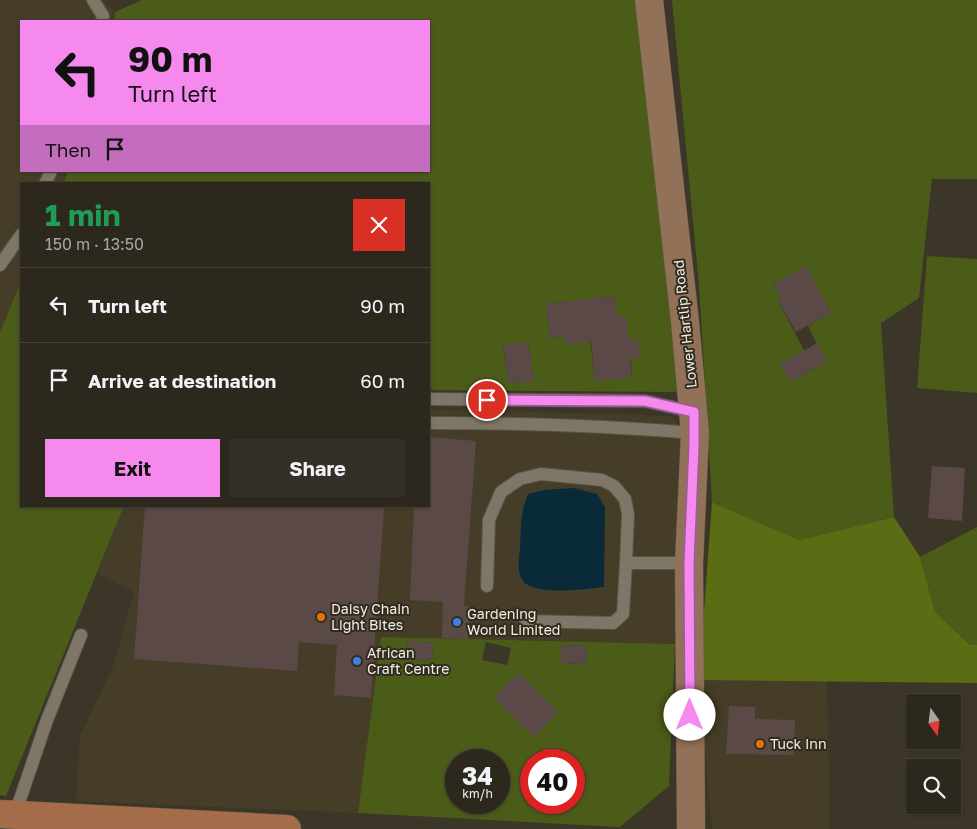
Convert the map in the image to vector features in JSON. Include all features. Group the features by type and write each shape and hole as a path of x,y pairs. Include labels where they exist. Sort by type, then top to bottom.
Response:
{"main road":[{"path":"7,814 287,829"}],"street":[{"name":"Lower Hartlip Road","path":"649,0 685,322 694,422 689,563 691,829"}],"lane":[{"path":"93,0 103,16 102,20"},
{"path":"0,264 20,236"},
{"path":"430,398 645,401 694,422"},
{"path":"430,423 577,426 694,422"},
{"path":"487,586 488,520 501,492 520,479 541,474 602,480 614,486 625,499 627,507 623,614 613,623 526,620"},
{"path":"626,563 689,563"},
{"path":"7,814 81,635"}],"shaded area":[{"path":"0,0 103,0 115,12 115,20 20,20 20,172 68,172 64,182 20,182 20,283 0,332"},
{"path":"430,409 673,416 685,439 675,644 381,637 358,813 76,801 80,736 113,667 134,592 97,573 124,507 430,507"},
{"path":"699,680 827,681 830,829 712,829"}],"green space":[{"path":"142,0 636,0 654,142 679,392 430,390 430,182 64,182 68,172 430,172 430,20 115,20 115,12","holes":["614,296 619,341 638,339 631,359 632,376 595,381 589,330 550,338 546,304","528,342 534,381 509,384 503,346"]},
{"path":"672,0 977,0 977,179 932,179 919,298 881,323 894,517 799,540 712,502 699,285","holes":["806,266 831,313 808,326 826,362 790,382 804,350 778,301 782,299 774,284"]},
{"path":"927,256 977,259 977,393 917,388"},
{"path":"20,283 20,507 124,507 6,796 0,795 0,332"},
{"path":"712,502 799,540 894,517 920,557 935,612 970,645 977,645 977,683 699,680"},
{"path":"977,527 977,645 970,645 935,612 920,557"},
{"path":"381,637 675,644 669,786 620,827 358,813","holes":["408,641 433,643 432,660 407,659","486,642 511,648 507,665 482,660","561,645 587,646 586,664 561,663","519,674 558,712 534,736"]}],"water":[{"path":"574,488 597,494 605,507 604,587 550,590 530,586 521,578 519,565 521,521 528,494 545,490"}],"building":[{"path":"806,266 831,313 796,332 778,301 782,299 774,284"},
{"path":"614,296 617,317 626,316 628,340 638,339 640,358 630,359 632,377 595,381 591,341 565,344 564,336 550,338 546,304"},
{"path":"528,342 534,381 509,384 503,345"},
{"path":"817,343 826,362 790,382 780,364"},
{"path":"430,437 476,441 464,606 469,606 468,639 442,638 443,602 410,600 414,507 430,507"},
{"path":"932,466 965,468 962,521 928,518"},
{"path":"145,507 384,507 371,698 334,695 337,645 299,642 297,671 134,659"},
{"path":"408,641 433,643 432,660 407,659"},
{"path":"561,645 587,646 586,664 561,663"},
{"path":"518,673 558,712 534,737 494,698"},
{"path":"729,706 755,707 755,719 795,720 794,755 726,754"}],"place":[{"name":"Daisy Chain Light Bites","path":"321,617"},
{"name":"Gardening World Limited","path":"457,622"},
{"name":"African Craft Centre","path":"357,661"},
{"name":"Tuck Inn","path":"760,744"}],"route":[{"path":"487,400 645,401 694,412 695,433 689,563 690,715"}]}
